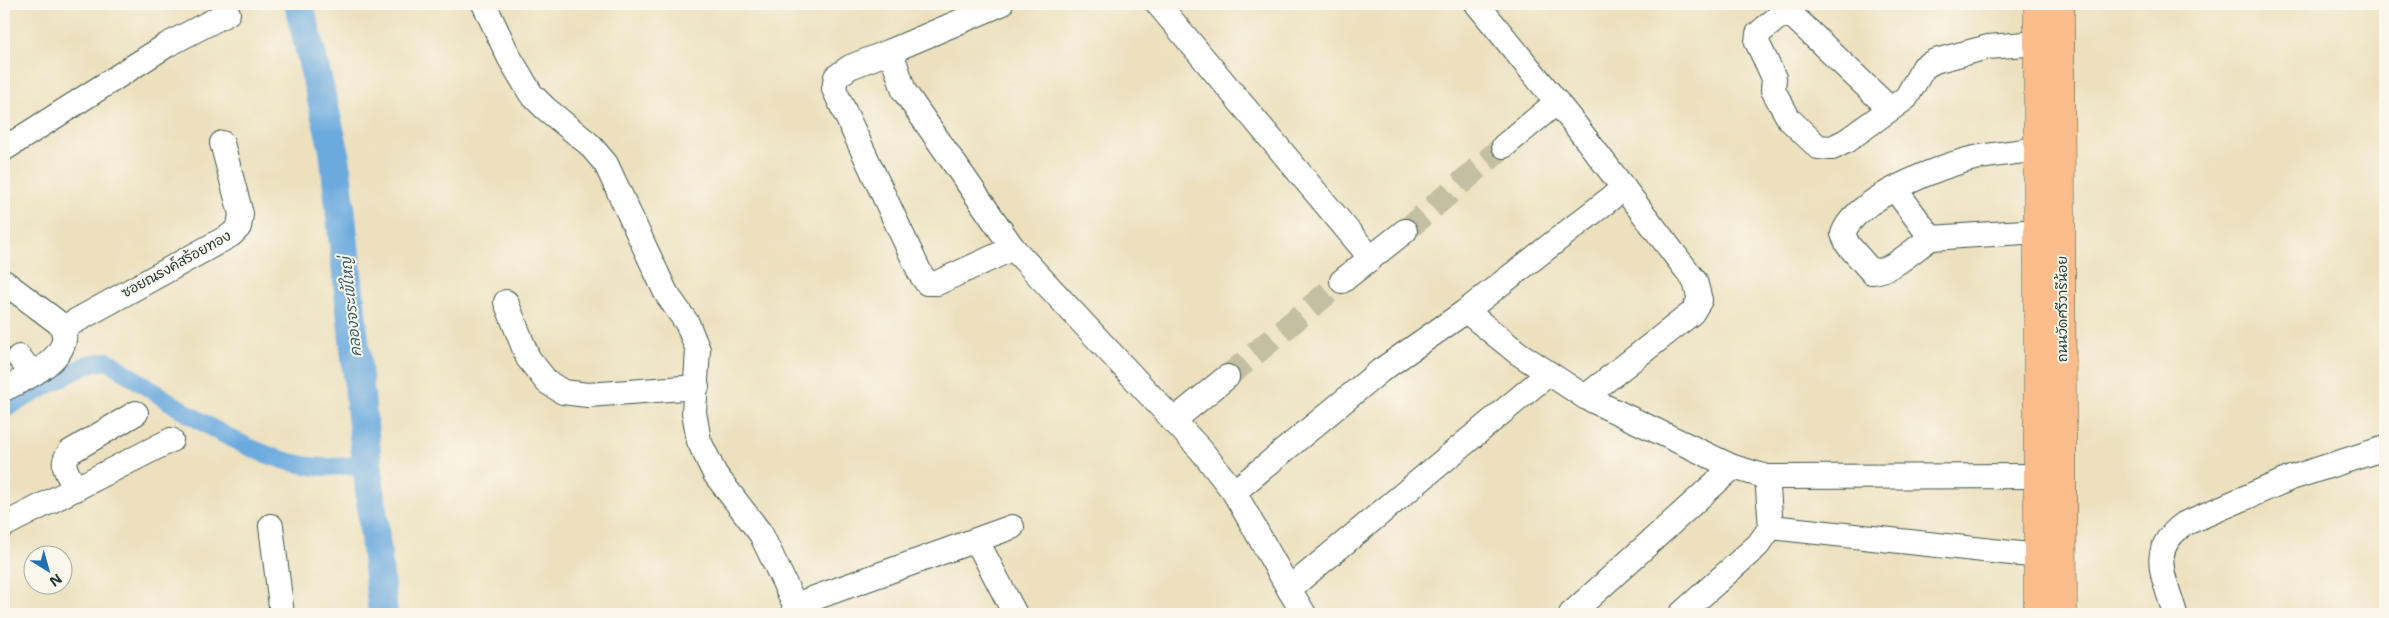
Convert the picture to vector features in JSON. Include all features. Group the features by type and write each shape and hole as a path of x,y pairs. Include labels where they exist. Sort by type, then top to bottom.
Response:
{"main road":[{"name":"ถนนวัดศรีวารีน้อย","path":"2038,4 2038,614"},
{"name":"ถนนวัดศรีวารีน้อย","path":"2060,4 2063,614"}],"street":[{"path":"484,4 509,57 531,94 589,144 606,164 666,293 686,323 698,350 694,412 700,440 715,474 761,534 794,609 1012,527"},
{"path":"1001,4 850,67 836,77 834,89 920,273 927,282 937,283 1013,248"},
{"path":"1158,4 1370,257"},
{"path":"1477,4 1557,102 1695,281 1700,300 1692,313 1585,397"},
{"path":"4,149 167,45 228,12"},
{"path":"1890,109 1795,18 1786,14 1758,34 1757,42 1774,78 1773,90 1789,119 1818,146 1832,148 1846,141 1906,98 1924,67 1935,61 1988,47 2038,43"},
{"path":"890,51 904,91 1013,248 1201,450 1234,492 1304,614"},
{"path":"1504,146 1557,102"},
{"name":"ซอยณรงค์สร้อยทอง","path":"62,328 231,235 239,227 240,214 222,143"},
{"path":"2039,149 1975,158 1942,167 1878,198 1845,226 1843,234 1848,245 1872,272 1879,272 1931,238 2039,231"},
{"path":"1234,492 1380,370 1466,311 1624,188"},
{"path":"1895,189 1931,238"},
{"path":"1342,282 1370,257 1405,231"},
{"path":"4,282 62,328 63,343 60,351 52,360 26,366 4,389"},
{"path":"506,302 528,358 547,382 563,392 588,395 696,387"},
{"path":"1466,311 1518,353 1585,397 1733,467 1767,478 2039,476"},
{"path":"1289,589 1548,374"},
{"path":"1173,421 1227,377"},
{"path":"76,488 63,464 64,458 70,452 136,413"},
{"path":"4,524 171,440"},
{"path":"2175,614 2161,564 2161,550 2173,532 2184,524 2291,478 2385,448"},
{"path":"1571,614 1733,467"},
{"path":"1680,614 1758,545 1771,527 1767,478"},
{"path":"271,526 282,614"},
{"path":"1771,527 2039,556"},
{"path":"977,541 1015,614"}],"waterway":[{"name":"คลองจระเข้ใหญ่","path":"299,4 334,150 383,614"},
{"path":"4,409 88,364 108,361 206,424 232,439 259,451 285,461 318,467 368,464"}],"tunnel":[{"path":"1405,231 1504,146"},
{"path":"1227,377 1342,281"}]}
